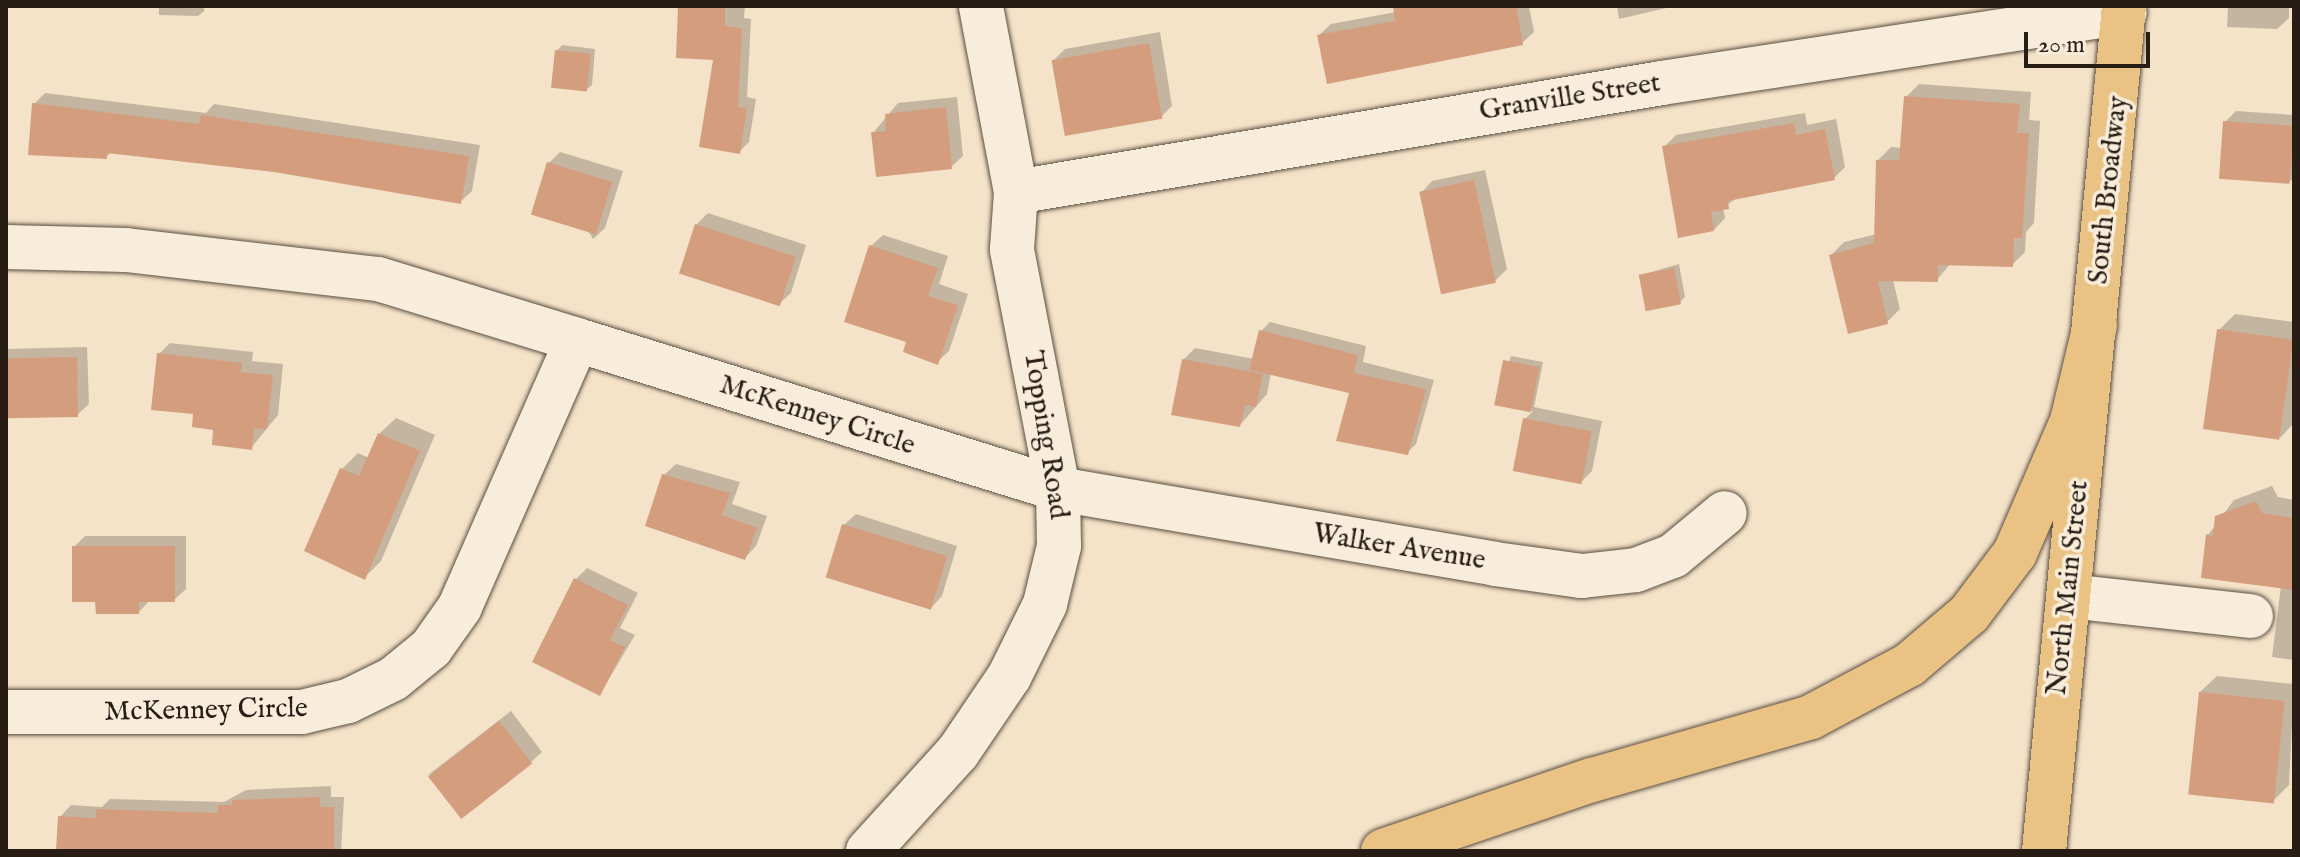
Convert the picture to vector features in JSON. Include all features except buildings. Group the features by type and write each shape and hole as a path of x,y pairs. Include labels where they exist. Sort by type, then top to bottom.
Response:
{"main road":[{"name":"South Broadway","path":"2095,325 2125,8"},
{"name":"North Main Street","path":"2044,851 2095,325"},
{"path":"1383,851 1592,780 1811,717 1909,665 1969,614 2015,553 2072,421 2095,325"}],"street":[{"name":"Topping Road","path":"868,851 958,752 1026,647 1051,585 1061,520 1058,489 1012,249 1016,192 981,6"},
{"name":"Granville Street","path":"1016,192 2125,8"},
{"name":"McKenney Circle","path":"6,247 126,250 378,279 1058,489"},
{"name":"McKenney Circle","path":"6,712 302,712 348,701 393,679 431,648 460,607 577,340"},
{"name":"Walker Avenue","path":"1058,489 1582,576 1622,573 1661,562 1725,513"},
{"path":"2069,596 2251,616"}]}
